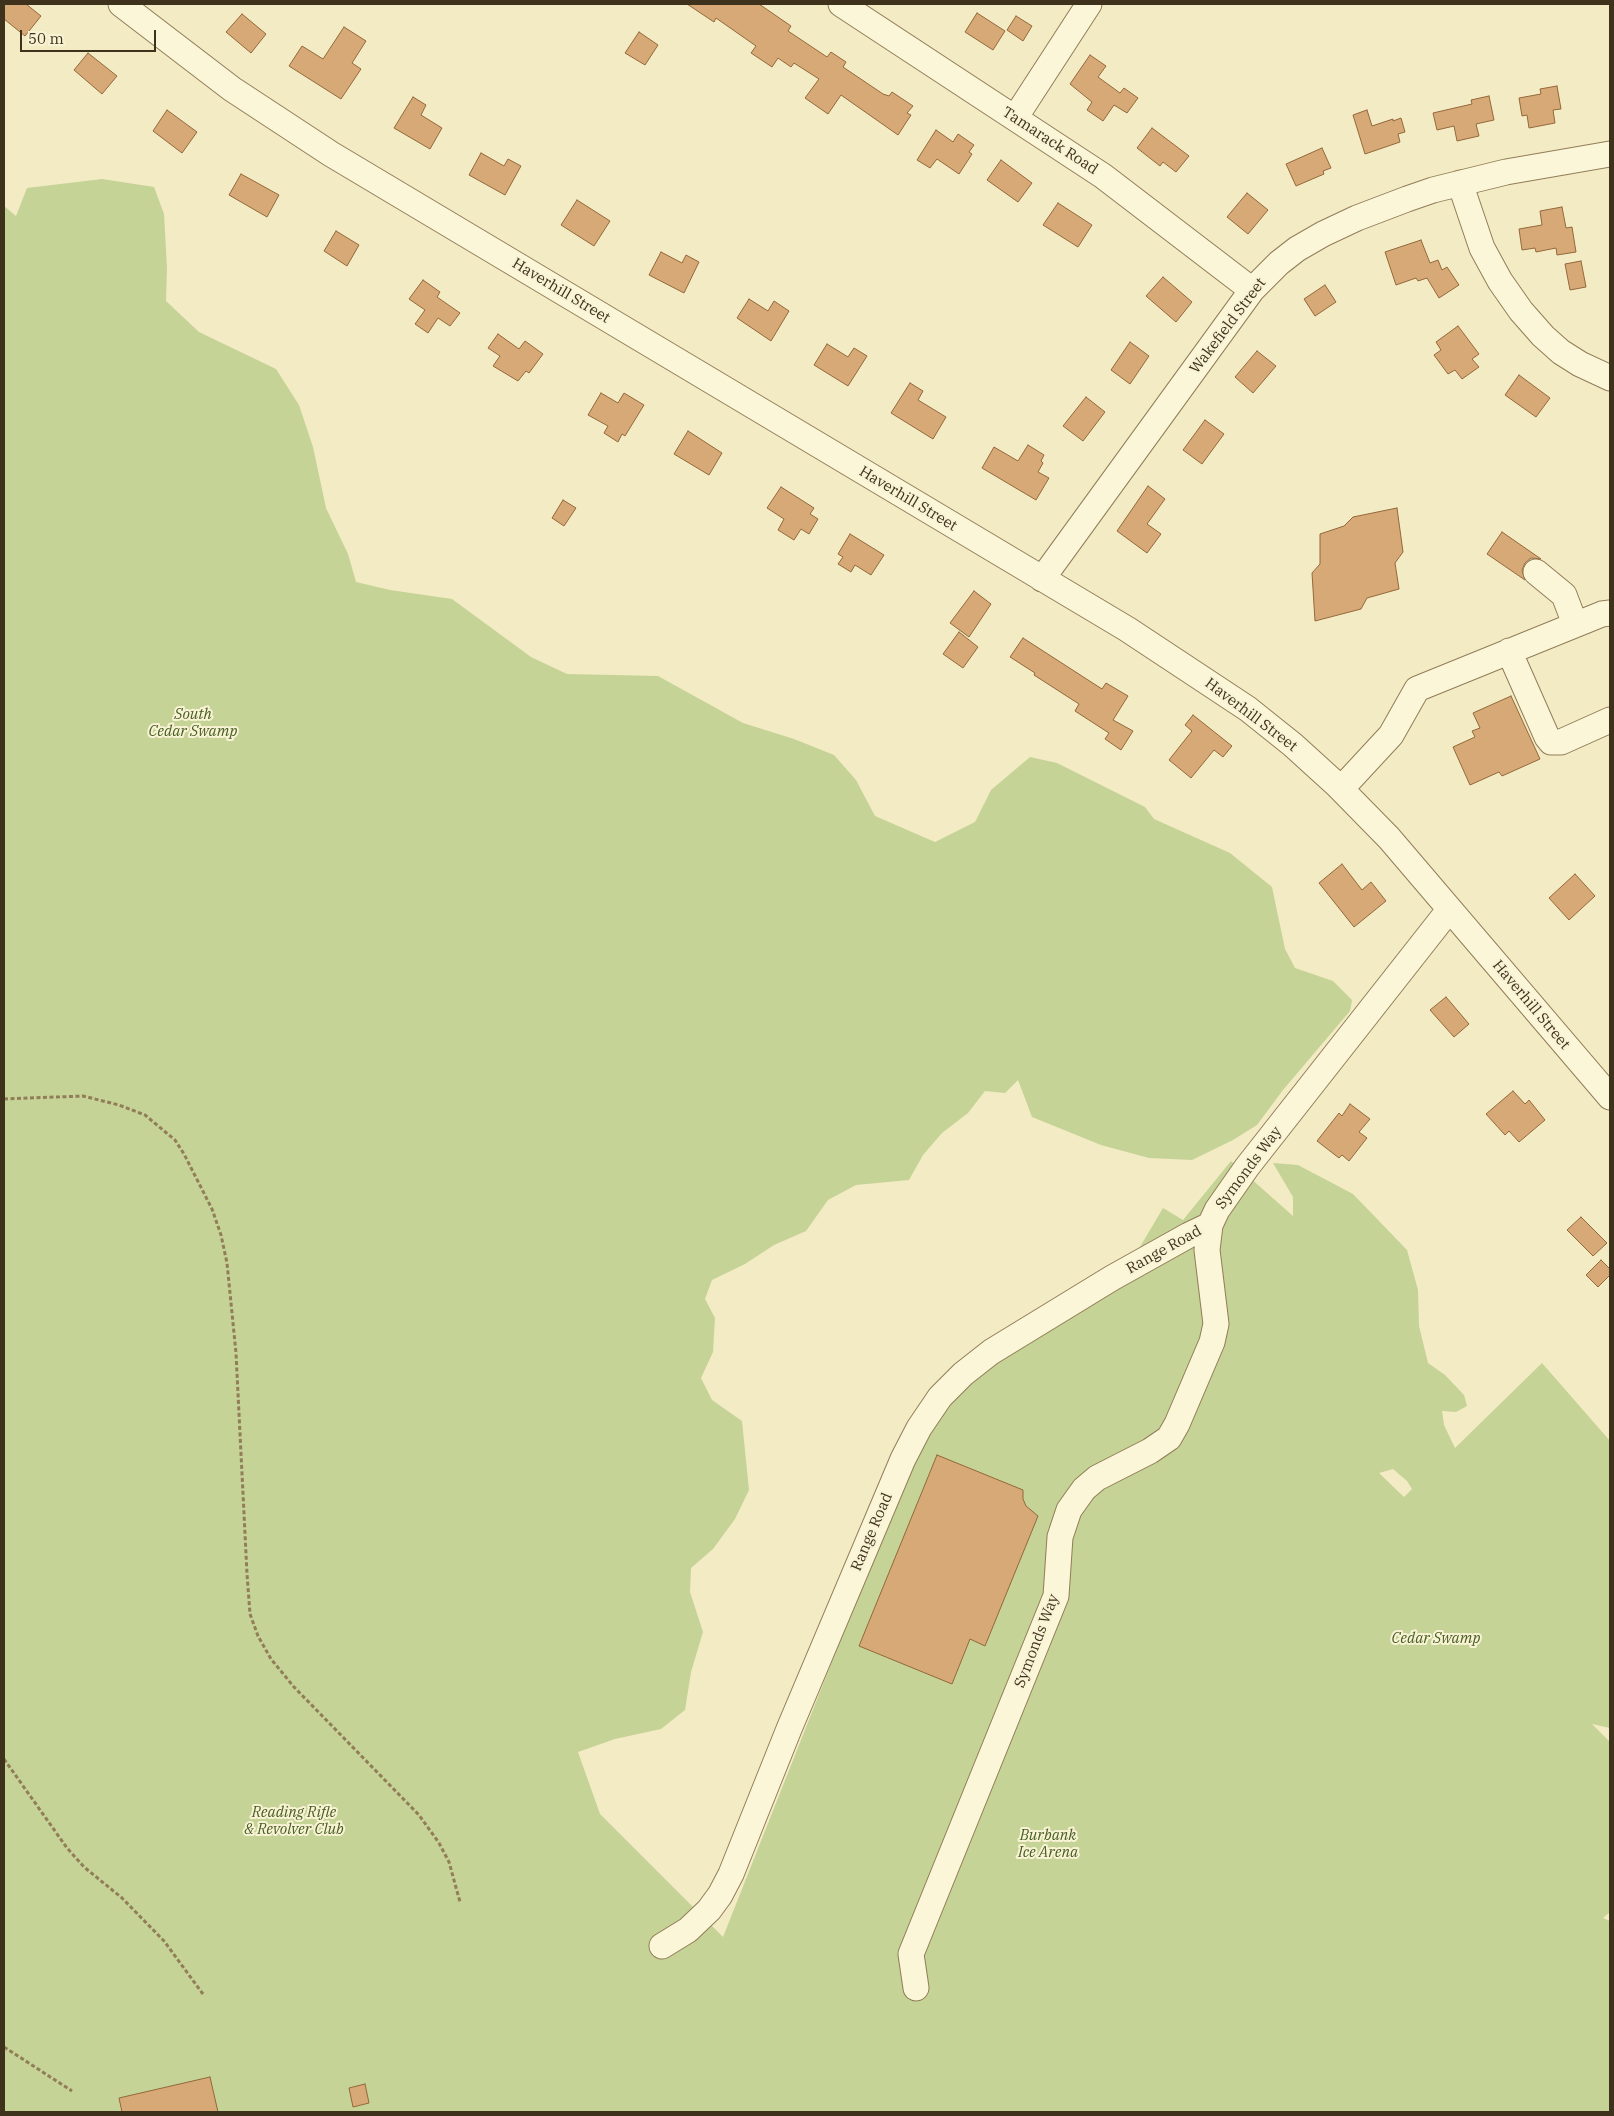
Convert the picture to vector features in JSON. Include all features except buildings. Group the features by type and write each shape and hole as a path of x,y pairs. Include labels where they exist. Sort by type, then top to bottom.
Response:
{"street":[{"name":"Haverhill Street","path":"120,4 232,89 331,154 1127,629 1234,699 1293,745 1341,789 1389,838 1610,1097"},
{"name":"Tamarack Road","path":"841,4 1104,176 1252,290"},
{"path":"1015,118 1089,4"},
{"name":"Wakefield Street","path":"1042,579 1252,290 1289,255 1323,234 1407,198 1506,172 1610,154"},
{"path":"1460,183 1476,233 1486,256 1500,281 1522,311 1543,336 1561,352 1580,364 1610,378"},
{"path":"1536,572 1564,595 1575,624"},
{"path":"1341,789 1391,735 1417,689 1604,612 1610,613"},
{"path":"1509,652 1547,737 1551,742 1561,742 1610,720"},
{"name":"Symonds Way","path":"916,1988 911,1954 1056,1596 1060,1537 1069,1510 1084,1489 1097,1478 1150,1451 1169,1438 1177,1424 1212,1342 1216,1324 1207,1250 1210,1225 1225,1196 1449,910"},
{"name":"Range Road","path":"662,1946 688,1930 709,1910 732,1874 790,1728 903,1459 919,1428 940,1397 975,1364 1000,1346 1104,1283 1188,1235 1210,1225"}],"path":[{"path":"4,1099 83,1096 119,1104 145,1115 175,1140 184,1154 212,1209 221,1235 227,1263 236,1352 246,1574 250,1614 258,1636 271,1659 294,1687 419,1815 439,1843 449,1862 460,1902"},
{"path":"4,1759 67,1848 84,1867 122,1898 164,1941 203,1994"},
{"path":"4,2047 72,2091"}],"green space":[{"path":"102,179 154,187 164,214 167,268 166,301 199,332 276,369 299,405 313,447 326,508 348,554 356,582 390,590 452,599 531,657 567,674 658,676 743,723 794,739 834,755 856,780 875,816 935,842 975,822 991,790 1030,757 1057,763 1145,807 1154,819 1230,853 1272,887 1285,949 1295,968 1333,981 1352,1000 1350,1011 1283,1090 1257,1125 1233,1140 1192,1160 1149,1158 1101,1145 1032,1117 1018,1080 1005,1093 985,1091 968,1113 942,1133 923,1155 909,1180 856,1185 828,1200 806,1231 774,1245 745,1264 712,1280 705,1299 715,1318 713,1352 701,1378 712,1400 742,1421 749,1490 735,1519 713,1549 691,1568 690,1592 703,1632 691,1672 685,1710 661,1729 615,1739 578,1752 600,1814 723,1937 911,1462 955,1390 1121,1279 1163,1208 1183,1220 1231,1161 1293,1216 1293,1197 1273,1163 1298,1165 1353,1194 1407,1250 1418,1290 1419,1326 1428,1363 1445,1375 1464,1395 1467,1406 1456,1412 1442,1411 1444,1425 1455,1448 1542,1363 1610,1441 1610,1728 1592,1724 1610,1742 1610,1912 1603,1918 1610,1921 1610,2112 4,2112 4,206 16,216 27,188","holes":["1393,1469 1407,1481 1412,1489 1404,1497 1379,1473"]}],"park label":[{"name":"South Cedar Swamp","path":"193,724"},
{"name":"Cedar Swamp","path":"1436,1639"},
{"name":"Reading Rifle & Revolver Club","path":"294,1822"},
{"name":"Burbank Ice Arena","path":"1048,1844"}]}
